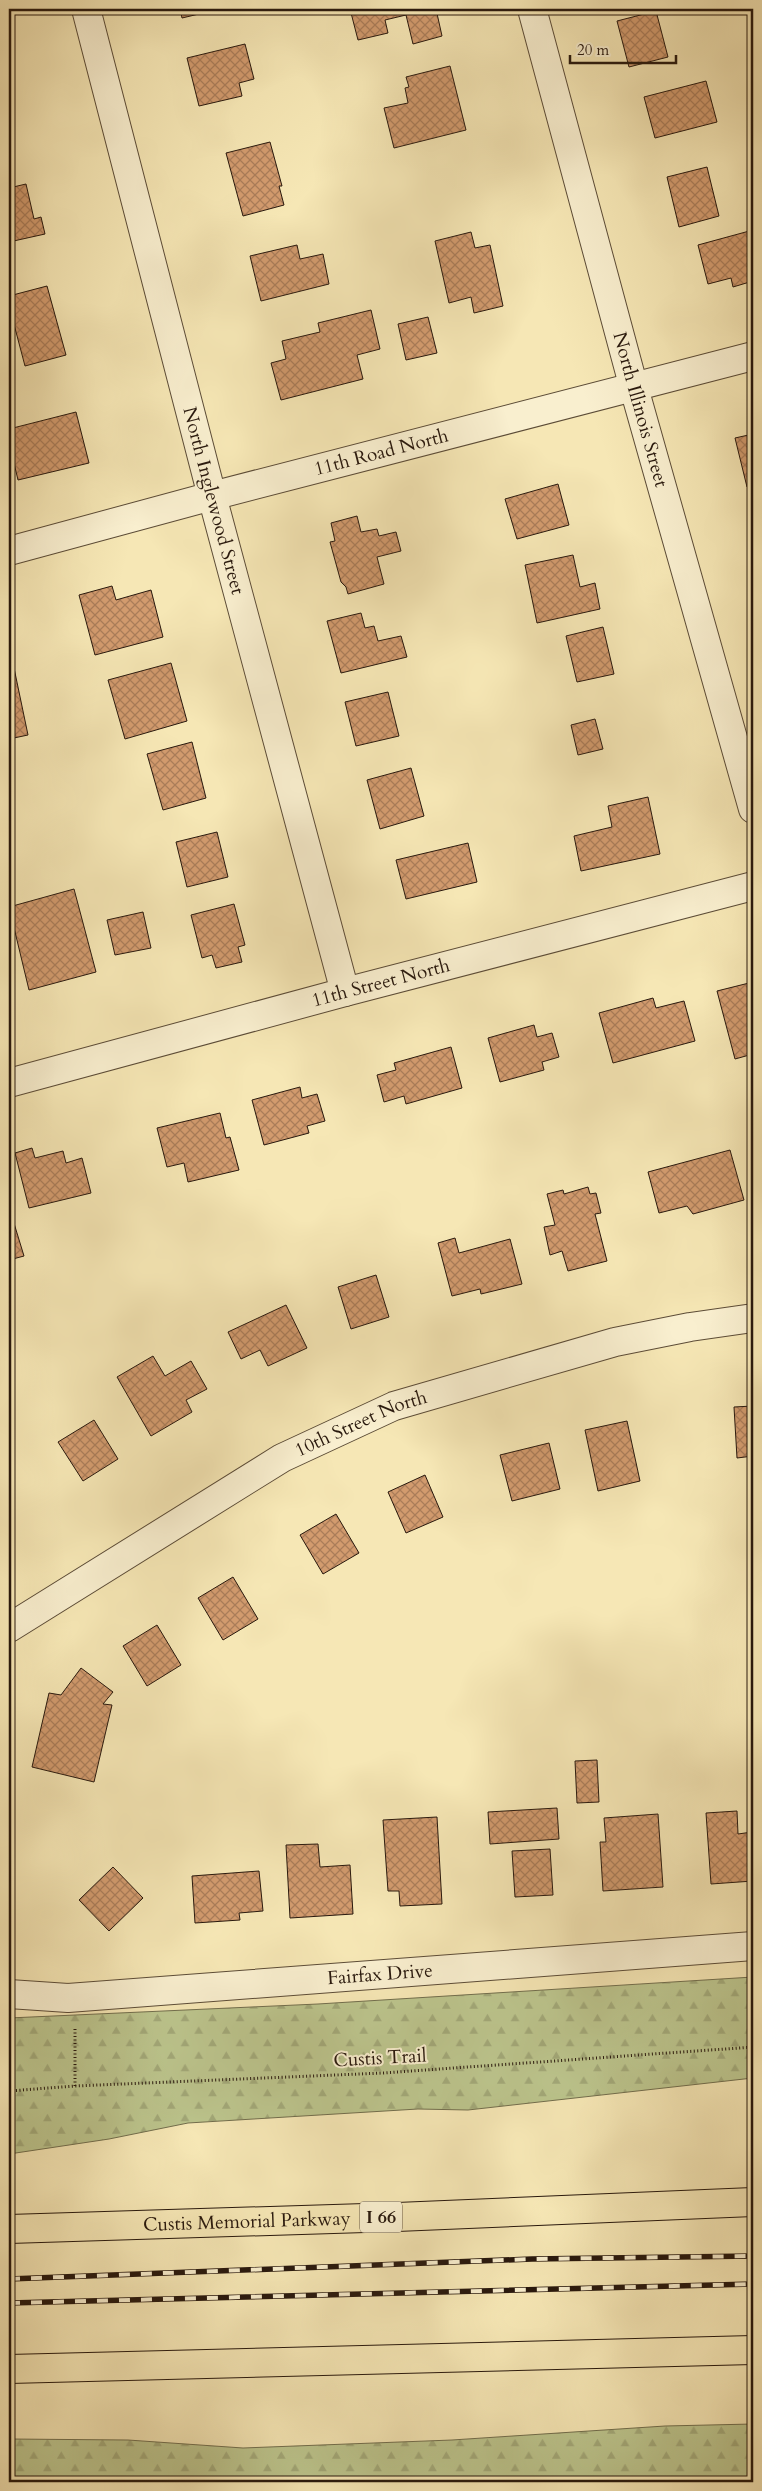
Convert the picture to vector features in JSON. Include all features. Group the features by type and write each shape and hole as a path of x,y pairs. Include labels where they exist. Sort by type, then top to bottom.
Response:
{"highway":[{"name":"Custis Memorial Parkway","path":"9,2229 397,2217 753,2202"},
{"path":"9,2369 753,2350"}],"street":[{"name":"North Inglewood Street","path":"86,9 212,496 345,992"},
{"name":"North Illinois Street","path":"532,9 634,388 753,809"},
{"name":"11th Road North","path":"9,551 212,496 753,356"},
{"name":"11th Street North","path":"9,1083 345,992 753,886"},
{"name":"10th Street North","path":"9,1628 282,1458 394,1406 615,1342 690,1327 753,1318"},
{"name":"Fairfax Drive","path":"9,1994 68,1998 753,1946"}],"path":[{"name":"Custis Trail","path":"9,2091 85,2085 384,2073 753,2047"}],"green space":[{"path":"753,1977 753,2078 468,2110 418,2109 188,2123 109,2139 9,2154 9,2018 318,2004"},
{"path":"753,2424 753,2482 9,2482 9,2439 128,2440 243,2448 452,2440 665,2426"}],"building":[{"path":"180,9 220,9 182,18"},
{"path":"350,9 436,9 442,36 413,44 406,15 385,20 388,33 358,40"},
{"path":"656,11 668,57 629,67 617,21"},
{"path":"245,44 254,79 239,83 242,96 199,106 187,58"},
{"path":"450,66 466,130 394,148 384,108 408,103 405,88 409,87 406,77"},
{"path":"706,81 717,122 655,138 644,97"},
{"path":"9,128 13,143 9,144"},
{"path":"270,142 282,186 279,186 284,205 243,216 226,153"},
{"path":"707,167 719,216 679,227 667,177"},
{"path":"26,184 34,219 41,217 45,234 9,242 9,188"},
{"path":"753,230 753,281 733,287 731,278 708,284 698,245"},
{"path":"471,232 475,248 490,245 503,306 474,313 471,297 449,303 435,241"},
{"path":"297,245 300,259 323,254 329,284 261,301 250,256"},
{"path":"47,286 66,355 25,366 11,313 14,313 9,296"},
{"path":"371,310 380,349 357,355 363,379 281,400 271,363 286,359 282,341 320,332 318,323"},
{"path":"428,317 437,353 406,360 398,324"},
{"path":"76,412 89,463 18,480 9,442 9,429"},
{"path":"753,434 753,486 747,487 735,438"},
{"path":"558,484 569,525 517,539 505,499"},
{"path":"753,512 753,537 748,513"},
{"path":"357,516 361,532 377,529 379,536 396,532 401,551 377,557 384,584 348,594 346,587 341,582 330,542 335,541 331,523"},
{"path":"573,555 580,587 595,583 600,609 537,623 525,565"},
{"path":"112,586 116,600 151,590 163,637 95,655 79,595"},
{"path":"361,613 365,628 374,626 378,641 401,636 407,657 341,673 327,621"},
{"path":"603,627 614,674 577,682 566,636"},
{"path":"9,644 28,735 9,739"},
{"path":"171,663 187,721 125,739 108,680"},
{"path":"388,692 399,736 356,746 345,702"},
{"path":"595,719 603,749 578,755 571,725"},
{"path":"192,742 206,798 163,810 147,754"},
{"path":"411,768 424,816 380,829 367,780"},
{"path":"648,797 660,854 581,871 574,836 612,827 608,806"},
{"path":"217,832 228,877 187,887 176,842"},
{"path":"468,843 477,882 406,899 396,860"},
{"path":"74,889 96,972 29,990 9,907"},
{"path":"234,904 245,945 238,947 242,962 216,968 212,955 202,958 191,915"},
{"path":"143,912 151,948 115,955 107,920"},
{"path":"753,982 753,1054 735,1059 717,991"},
{"path":"653,998 656,1008 684,1001 695,1041 613,1063 599,1013"},
{"path":"534,1025 537,1037 552,1033 559,1057 542,1062 544,1070 500,1082 488,1038"},
{"path":"451,1047 462,1088 406,1104 404,1096 384,1102 377,1075 396,1070 394,1063"},
{"path":"300,1087 302,1098 317,1094 325,1121 307,1126 309,1133 264,1145 252,1100"},
{"path":"220,1113 226,1138 230,1137 239,1170 188,1182 184,1163 167,1167 157,1128"},
{"path":"32,1148 35,1158 63,1151 66,1163 82,1158 91,1193 29,1208 15,1153"},
{"path":"730,1150 744,1200 693,1214 687,1206 659,1213 648,1172"},
{"path":"588,1187 590,1194 596,1193 601,1213 595,1214 607,1261 568,1271 562,1251 550,1255 544,1227 555,1225 547,1194 563,1190 564,1194"},
{"path":"13,1220 24,1256 9,1260 9,1222"},
{"path":"455,1238 459,1253 510,1239 522,1284 481,1294 480,1289 452,1296 438,1243"},
{"path":"376,1275 389,1317 351,1329 338,1287"},
{"path":"286,1305 307,1348 268,1366 260,1350 241,1359 228,1332"},
{"path":"153,1356 165,1376 191,1361 207,1389 186,1400 192,1412 151,1436 117,1377"},
{"path":"753,1406 753,1456 737,1458 734,1407"},
{"path":"94,1420 118,1459 83,1481 58,1442"},
{"path":"627,1421 640,1481 598,1491 585,1430"},
{"path":"549,1443 560,1489 512,1501 500,1455"},
{"path":"425,1475 443,1517 406,1533 388,1492"},
{"path":"336,1514 359,1553 323,1574 300,1535"},
{"path":"233,1577 258,1619 223,1640 198,1598"},
{"path":"157,1625 181,1665 147,1686 123,1646"},
{"path":"81,1668 113,1692 103,1704 112,1705 94,1782 32,1767 49,1693 61,1695"},
{"path":"597,1760 599,1802 577,1803 575,1761"},
{"path":"557,1808 559,1839 490,1844 488,1812"},
{"path":"737,1811 738,1834 752,1832 753,1881 711,1884 706,1813"},
{"path":"658,1814 663,1887 603,1891 600,1842 606,1842 604,1818"},
{"path":"437,1817 442,1904 400,1906 399,1891 388,1891 383,1820"},
{"path":"318,1844 320,1867 350,1865 353,1914 290,1918 286,1845"},
{"path":"550,1849 553,1895 515,1897 512,1851"},
{"path":"113,1867 143,1898 109,1931 79,1900"},
{"path":"259,1871 263,1911 239,1913 240,1920 195,1923 192,1876"}],"railway":[{"path":"9,2279 532,2259 753,2256"},
{"path":"9,2303 753,2284"}]}
